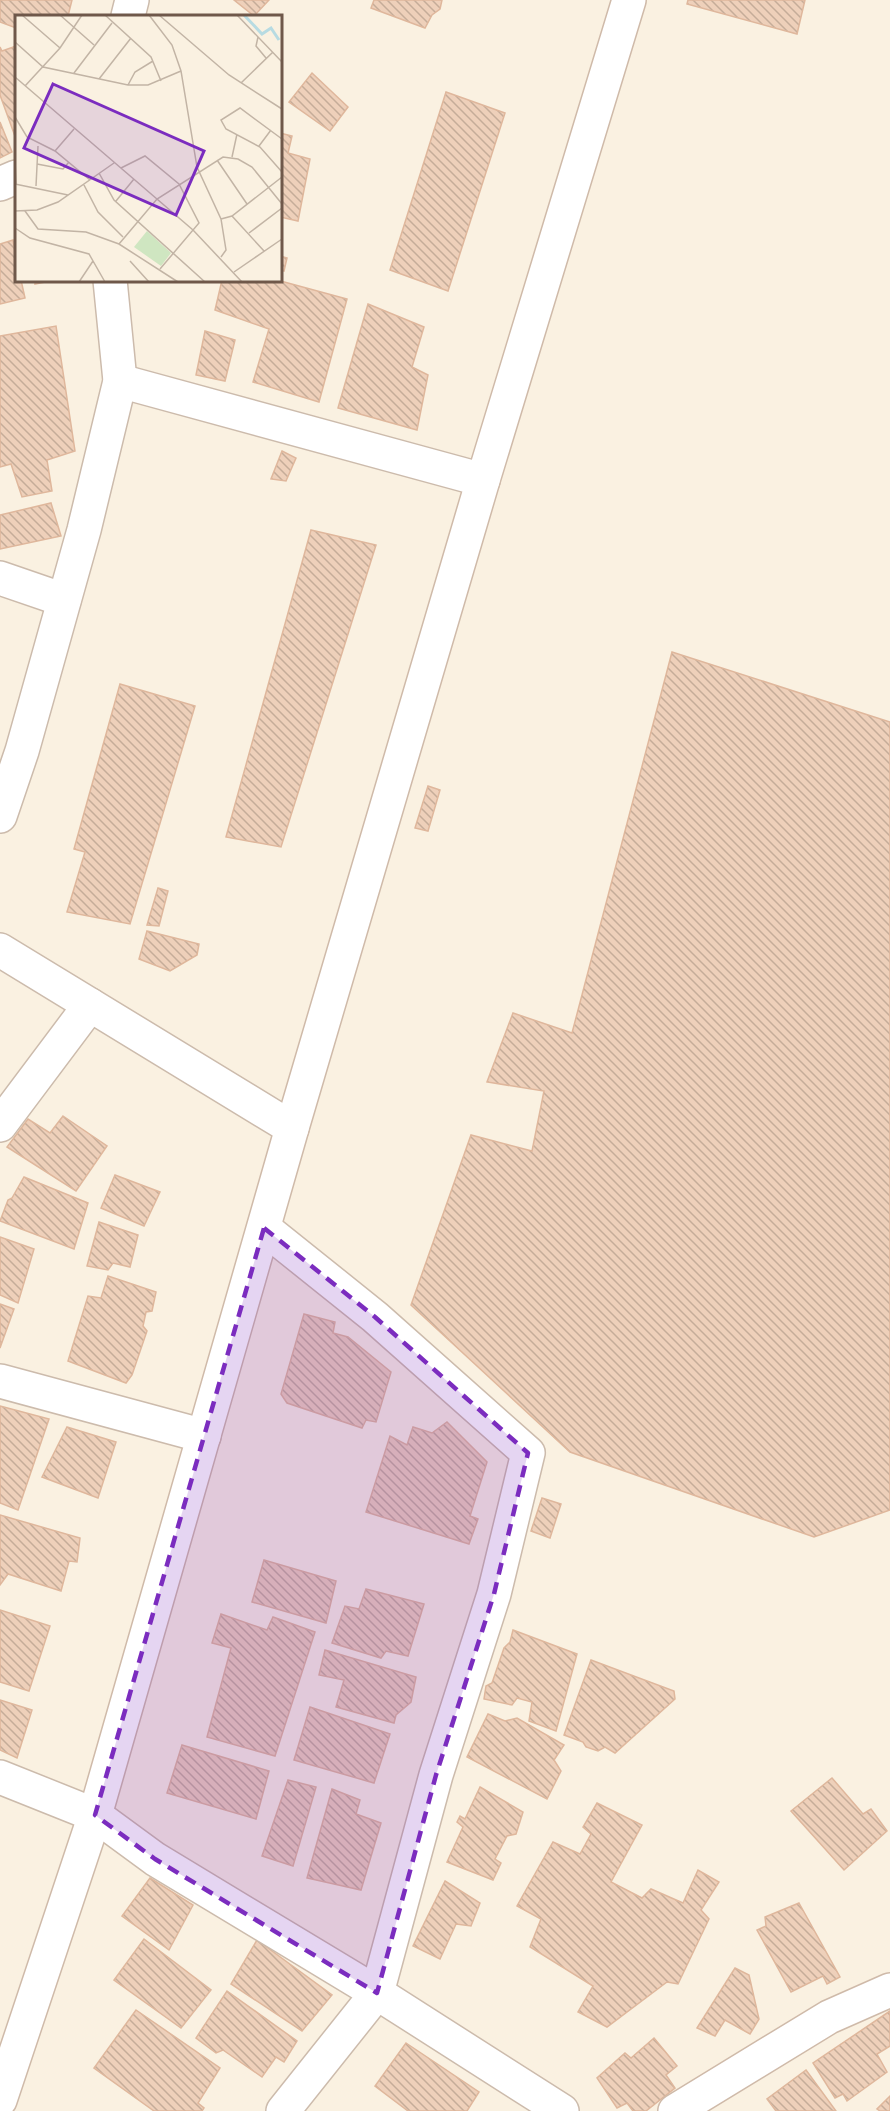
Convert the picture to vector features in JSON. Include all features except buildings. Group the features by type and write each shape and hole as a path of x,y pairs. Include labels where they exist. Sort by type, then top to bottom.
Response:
{"street":[{"path":"128,15 132,0"},
{"path":"0,2100 95,1815 292,1128 483,480 629,0"},
{"path":"0,184 15,177"},
{"path":"0,816 22,751 84,530 120,381 110,282"},
{"path":"120,381 483,480"},
{"path":"0,578 64,600"},
{"path":"0,950 292,1128"},
{"path":"0,1125 90,1005"},
{"path":"264,1228 375,1317 528,1453 494,1594 436,1775 377,1993 283,2111"},
{"path":"0,1381 204,1436"},
{"path":"0,1777 95,1815 154,1859 377,1993 562,2111"},
{"path":"675,2111 829,2017 890,1990"}],"highlighted area":[{"path":"264,1228 375,1317 528,1453 494,1594 436,1775 377,1993 155,1859 95,1815"}]}
